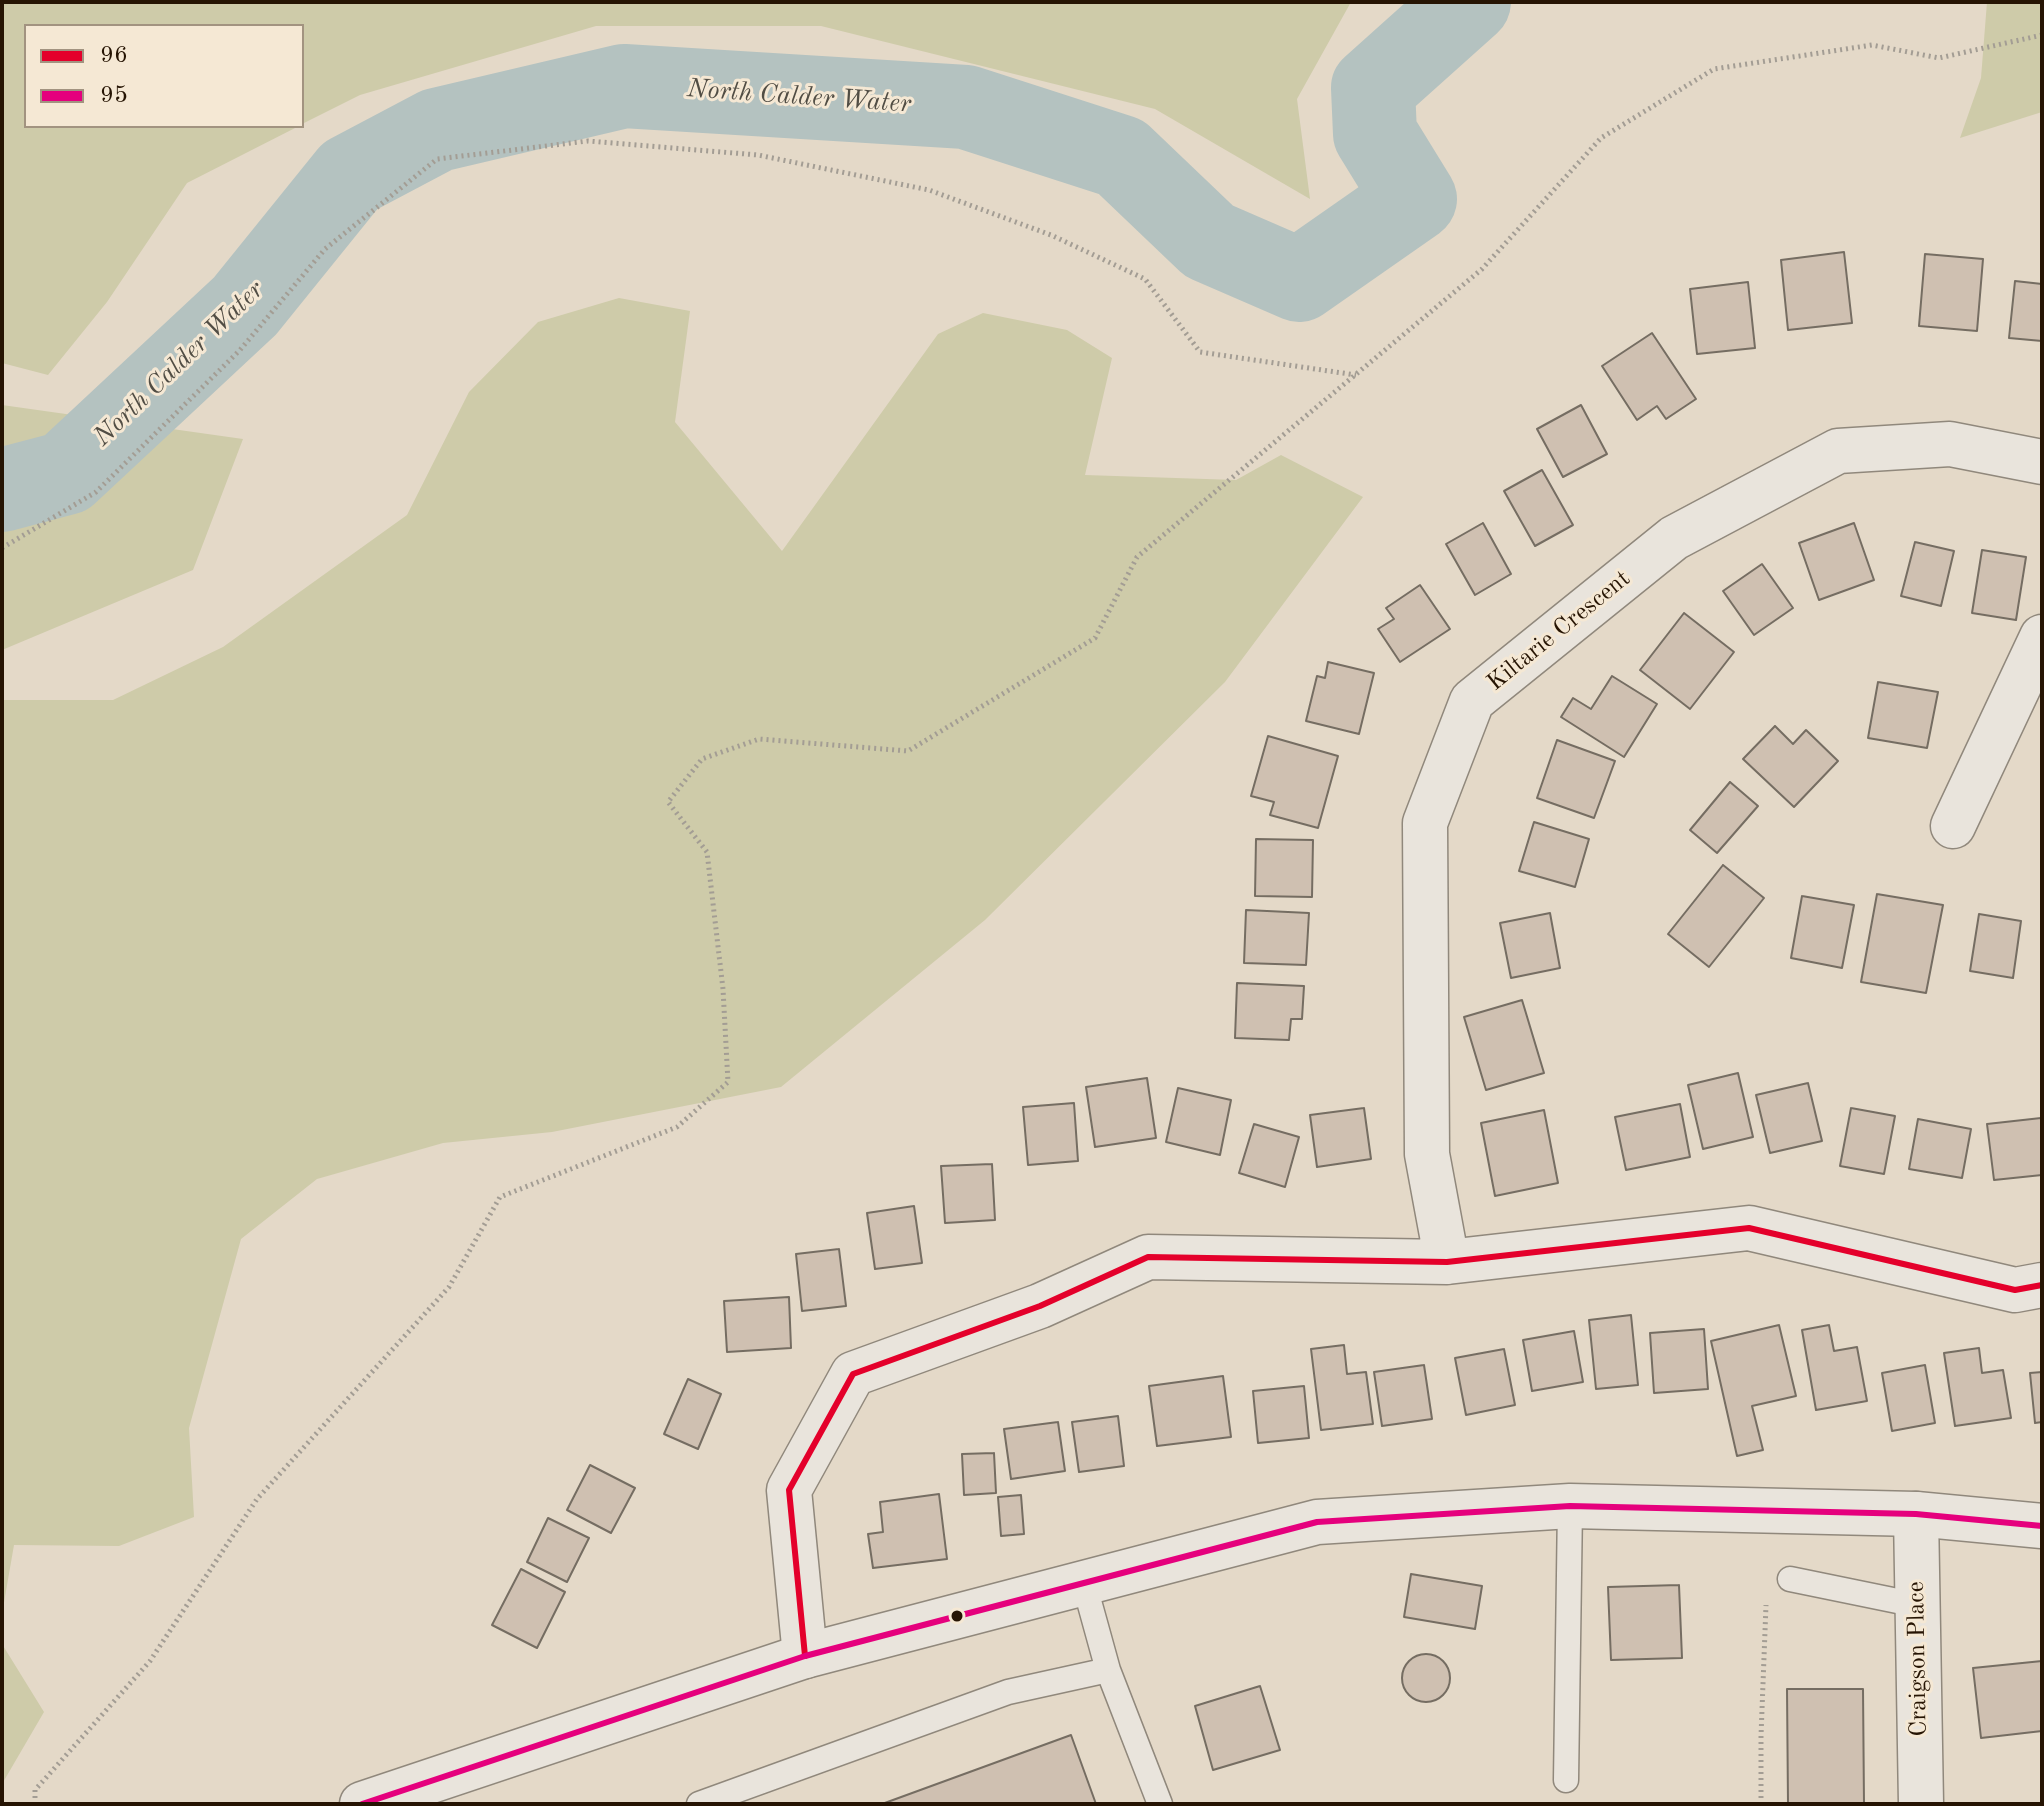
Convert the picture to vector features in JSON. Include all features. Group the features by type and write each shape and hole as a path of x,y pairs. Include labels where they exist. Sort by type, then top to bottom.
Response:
{"street":[{"name":"Kiltarie Crescent","path":"1447,1262 1427,1154 1425,823 1472,701 1674,538 1838,451 1950,444 2042,462"},
{"path":"1953,826 2042,637"},
{"path":"805,1656 789,1490 853,1374 1040,1306 1148,1257 1447,1262 1749,1228 2015,1290 2042,1285"},
{"path":"362,1804 805,1656 1317,1522 1570,1506 1916,1514 2042,1526"},
{"name":"Craigson Place","path":"1916,1514 1921,1804"}],"lane":[{"path":"1566,1780 1570,1506"},
{"path":"1790,1579 1917,1605"},
{"path":"1084,1583 1108,1670 1160,1804"},
{"path":"699,1804 1008,1692 1108,1670"}],"path":[{"path":"35,1804 35,1790 150,1661 257,1499 449,1287 500,1197 677,1127 728,1082 723,989 707,852 668,802 702,759 759,739 908,751 1095,638 1137,557 1482,269 1601,138 1714,69 1872,45 1939,58 2042,35"},
{"path":"2,548 96,492 240,350 325,249 437,159 588,141 758,155 929,190 1051,235 1145,279 1200,352 1357,375"},
{"path":"1761,1804 1767,1602 1790,1579"}],"shaded area":[{"path":"2,2 1351,2 1297,99 1310,199 1155,109 821,26 596,26 360,95 304,123 304,24 24,24 24,128 295,128 187,183 107,302 48,375 2,363"},
{"path":"1987,2 2042,2 2042,112 1960,138 1981,78"},
{"path":"619,298 690,311 675,422 782,551 938,334 983,313 1067,330 1112,358 1085,475 1236,480 1281,455 1363,497 1225,682 985,920 781,1087 552,1132 443,1143 317,1179 241,1239 189,1428 194,1517 119,1546 14,1545 2,1614 2,700 113,700 223,647 407,515 469,392 538,322"},
{"path":"2,405 243,439 193,570 2,650"},
{"path":"2,1644 44,1712 2,1784"}],"building":[{"path":"1844,252 1852,323 1788,330 1781,260"},
{"path":"1925,254 1983,259 1977,331 1919,326"},
{"path":"2015,281 2042,284 2042,341 2009,338"},
{"path":"1748,282 1755,348 1697,354 1690,289"},
{"path":"1652,333 1696,399 1666,419 1657,406 1637,420 1602,366"},
{"path":"1581,405 1607,454 1563,477 1537,429"},
{"path":"1542,470 1573,525 1535,546 1504,491"},
{"path":"1483,523 1511,574 1475,595 1446,544"},
{"path":"1854,523 1874,580 1819,600 1799,543"},
{"path":"1915,542 1954,551 1941,606 1901,596"},
{"path":"1982,550 2026,557 2016,620 1972,613"},
{"path":"1762,564 1793,608 1754,635 1723,591"},
{"path":"1420,585 1450,629 1400,662 1378,629 1394,619 1386,608"},
{"path":"1684,613 1734,652 1690,709 1640,670"},
{"path":"1328,662 1374,673 1359,734 1306,721 1317,676 1325,678"},
{"path":"1612,676 1657,704 1624,757 1561,717 1573,698 1591,709"},
{"path":"1878,682 1938,692 1927,748 1868,738"},
{"path":"1775,726 1793,744 1806,730 1838,761 1794,807 1743,759"},
{"path":"1268,736 1338,756 1318,828 1270,815 1274,802 1251,796"},
{"path":"1557,740 1615,761 1594,818 1537,798"},
{"path":"1730,782 1758,806 1717,853 1690,830"},
{"path":"1534,822 1589,839 1575,887 1519,871"},
{"path":"1256,839 1313,840 1312,897 1255,896"},
{"path":"1723,865 1764,898 1709,967 1668,934"},
{"path":"1877,894 1943,905 1926,993 1861,982"},
{"path":"1802,896 1854,905 1842,968 1791,958"},
{"path":"1246,910 1309,913 1306,965 1244,963"},
{"path":"1550,913 1560,968 1511,978 1500,923"},
{"path":"1979,914 2021,921 2013,978 1970,971"},
{"path":"1237,983 1304,986 1302,1019 1291,1019 1289,1040 1235,1038"},
{"path":"1522,1000 1544,1073 1486,1090 1464,1017"},
{"path":"1738,1073 1753,1137 1703,1149 1688,1085"},
{"path":"1147,1078 1156,1138 1095,1147 1086,1087"},
{"path":"1808,1083 1822,1141 1770,1153 1756,1095"},
{"path":"1178,1088 1231,1100 1220,1155 1166,1142"},
{"path":"1074,1103 1078,1161 1028,1165 1023,1107"},
{"path":"1680,1104 1690,1157 1626,1170 1615,1117"},
{"path":"1364,1108 1371,1159 1317,1167 1310,1115"},
{"path":"1851,1108 1895,1116 1884,1174 1840,1166"},
{"path":"1544,1110 1558,1183 1495,1196 1481,1123"},
{"path":"2041,1118 2042,1175 1994,1180 1987,1124"},
{"path":"1918,1119 1971,1129 1962,1178 1909,1169"},
{"path":"1254,1124 1299,1137 1285,1187 1239,1173"},
{"path":"992,1164 995,1220 945,1223 941,1166"},
{"path":"914,1206 922,1263 875,1269 867,1213"},
{"path":"839,1249 846,1306 802,1311 796,1254"},
{"path":"789,1297 791,1348 727,1352 724,1301"},
{"path":"1631,1315 1638,1385 1596,1389 1589,1320"},
{"path":"1779,1325 1796,1396 1752,1406 1763,1450 1737,1456 1711,1341"},
{"path":"1829,1325 1834,1351 1857,1347 1867,1401 1816,1410 1802,1330"},
{"path":"1704,1329 1708,1389 1654,1393 1650,1333"},
{"path":"1574,1331 1583,1382 1532,1391 1523,1340"},
{"path":"1344,1345 1347,1374 1366,1372 1373,1424 1321,1430 1311,1349"},
{"path":"1979,1348 1982,1373 2003,1370 2011,1418 1955,1426 1944,1353"},
{"path":"1504,1349 1515,1405 1466,1415 1455,1358"},
{"path":"1424,1365 1432,1419 1382,1426 1374,1372"},
{"path":"1925,1365 1935,1423 1892,1431 1882,1373"},
{"path":"2042,1372 2042,1422 2035,1423 2030,1373"},
{"path":"1223,1376 1231,1437 1157,1446 1149,1386"},
{"path":"688,1379 721,1394 698,1449 664,1434"},
{"path":"1304,1386 1309,1438 1258,1443 1253,1391"},
{"path":"1118,1416 1124,1466 1079,1472 1072,1422"},
{"path":"1058,1422 1065,1471 1011,1479 1004,1429"},
{"path":"994,1453 996,1493 964,1495 962,1454"},
{"path":"590,1465 635,1488 611,1533 567,1510"},
{"path":"939,1494 947,1559 873,1568 868,1534 883,1532 880,1502"},
{"path":"1021,1495 1024,1534 1001,1536 998,1497"},
{"path":"548,1518 589,1538 567,1582 527,1562"},
{"path":"521,1569 565,1592 537,1648 492,1625"},
{"path":"1411,1574 1482,1586 1475,1629 1404,1617"},
{"path":"1679,1585 1682,1658 1611,1660 1608,1587"},
{"path":"1426,1654 1443,1661 1450,1678 1443,1695 1426,1702 1409,1695 1402,1678 1409,1661"},
{"path":"2042,1661 2042,1731 1981,1738 1973,1668"},
{"path":"1260,1686 1280,1750 1213,1770 1195,1706"},
{"path":"1787,1689 1863,1689 1864,1804 1788,1804"},
{"path":"1071,1735 1096,1804 882,1804"}],"waterway":[{"name":"North Calder Water","path":"2,490 66,473 245,306 350,176 437,130 624,86 966,107 1121,157 1209,241 1299,280 1415,199 1375,134 1373,88 1469,2"}],"transit line":[{"name":"96","path":"805,1656 789,1490 853,1374 1040,1306 1148,1257 1447,1262 1749,1228 2015,1290 2042,1285"},
{"name":"95","path":"362,1804 805,1656 1317,1522 1570,1506 1916,1514 2042,1526"}]}
